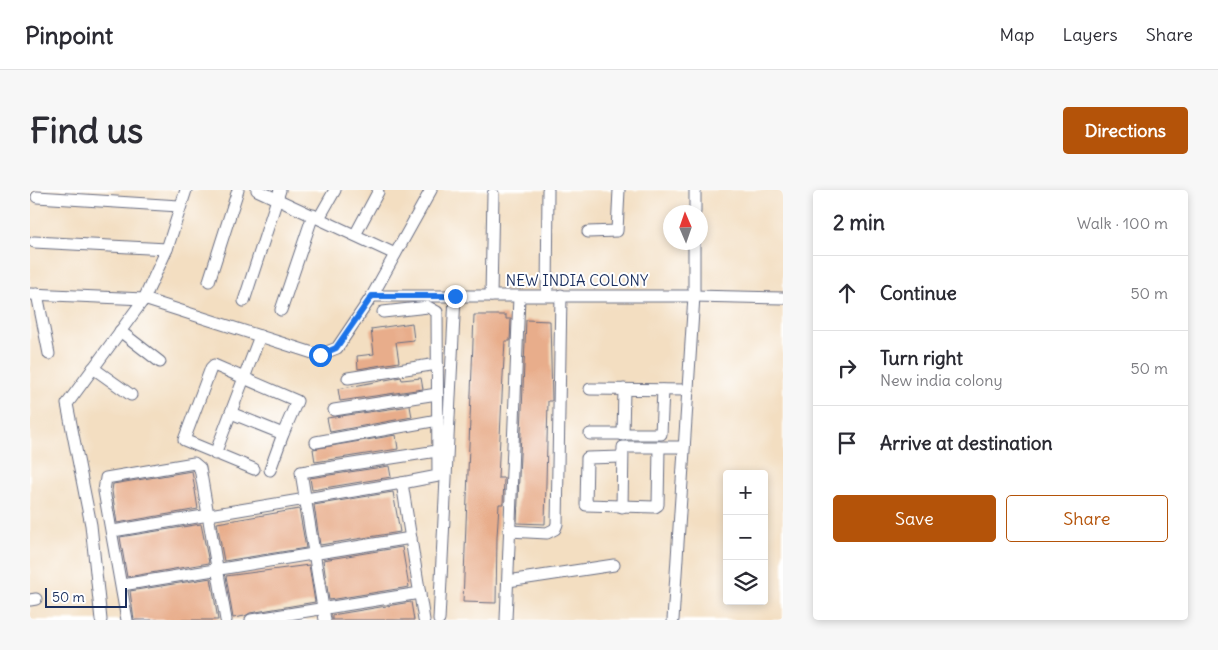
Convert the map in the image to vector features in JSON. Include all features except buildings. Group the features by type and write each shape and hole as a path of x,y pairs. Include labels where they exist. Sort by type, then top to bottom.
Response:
{"street":[{"path":"101,620 91,524 67,404 144,300 167,249 179,206 186,190"},
{"path":"209,280 238,190"},
{"path":"258,190 279,194 316,216 395,254"},
{"path":"282,310 316,216 335,190"},
{"path":"49,354 34,294 144,300 320,355 336,348 372,296 431,190"},
{"path":"547,295 548,190"},
{"path":"588,232 618,231 619,190"},
{"path":"695,190 695,205"},
{"path":"355,235 378,192"},
{"path":"244,300 279,194"},
{"path":"492,296 493,194"},
{"path":"37,197 179,206"},
{"path":"34,242 167,249"},
{"path":"673,620 694,296 694,250"},
{"path":"509,531 547,533 555,529 561,295"},
{"name":"NEW INDIA COLONY","path":"372,296 519,297 561,295 783,298"},
{"path":"440,620 455,296"},
{"path":"506,620 519,297"},
{"path":"113,530 438,476 437,312 428,308 382,312"},
{"path":"120,331 160,362"},
{"path":"215,454 260,336"},
{"path":"348,378 437,364"},
{"path":"254,469 186,442 184,438 212,366 296,398 296,403 270,470"},
{"path":"93,368 131,395"},
{"path":"590,389 688,390"},
{"path":"622,435 624,389"},
{"path":"590,434 661,434 662,390"},
{"path":"334,410 437,394"},
{"path":"231,413 283,434"},
{"path":"316,442 438,420"},
{"path":"622,457 587,458 585,502 589,506 655,507 658,505 659,447"},
{"path":"622,507 623,448 684,447"},
{"path":"324,614 301,472 437,452"},
{"path":"128,620 113,530 104,491 106,478 194,462 200,468 226,620"},
{"path":"402,482 424,620"},
{"path":"122,585 314,552 411,538"},
{"path":"508,581 614,565"},
{"path":"250,620 324,614 420,594"}],"route":[{"path":"320,355 336,348 372,296 455,296"}]}
